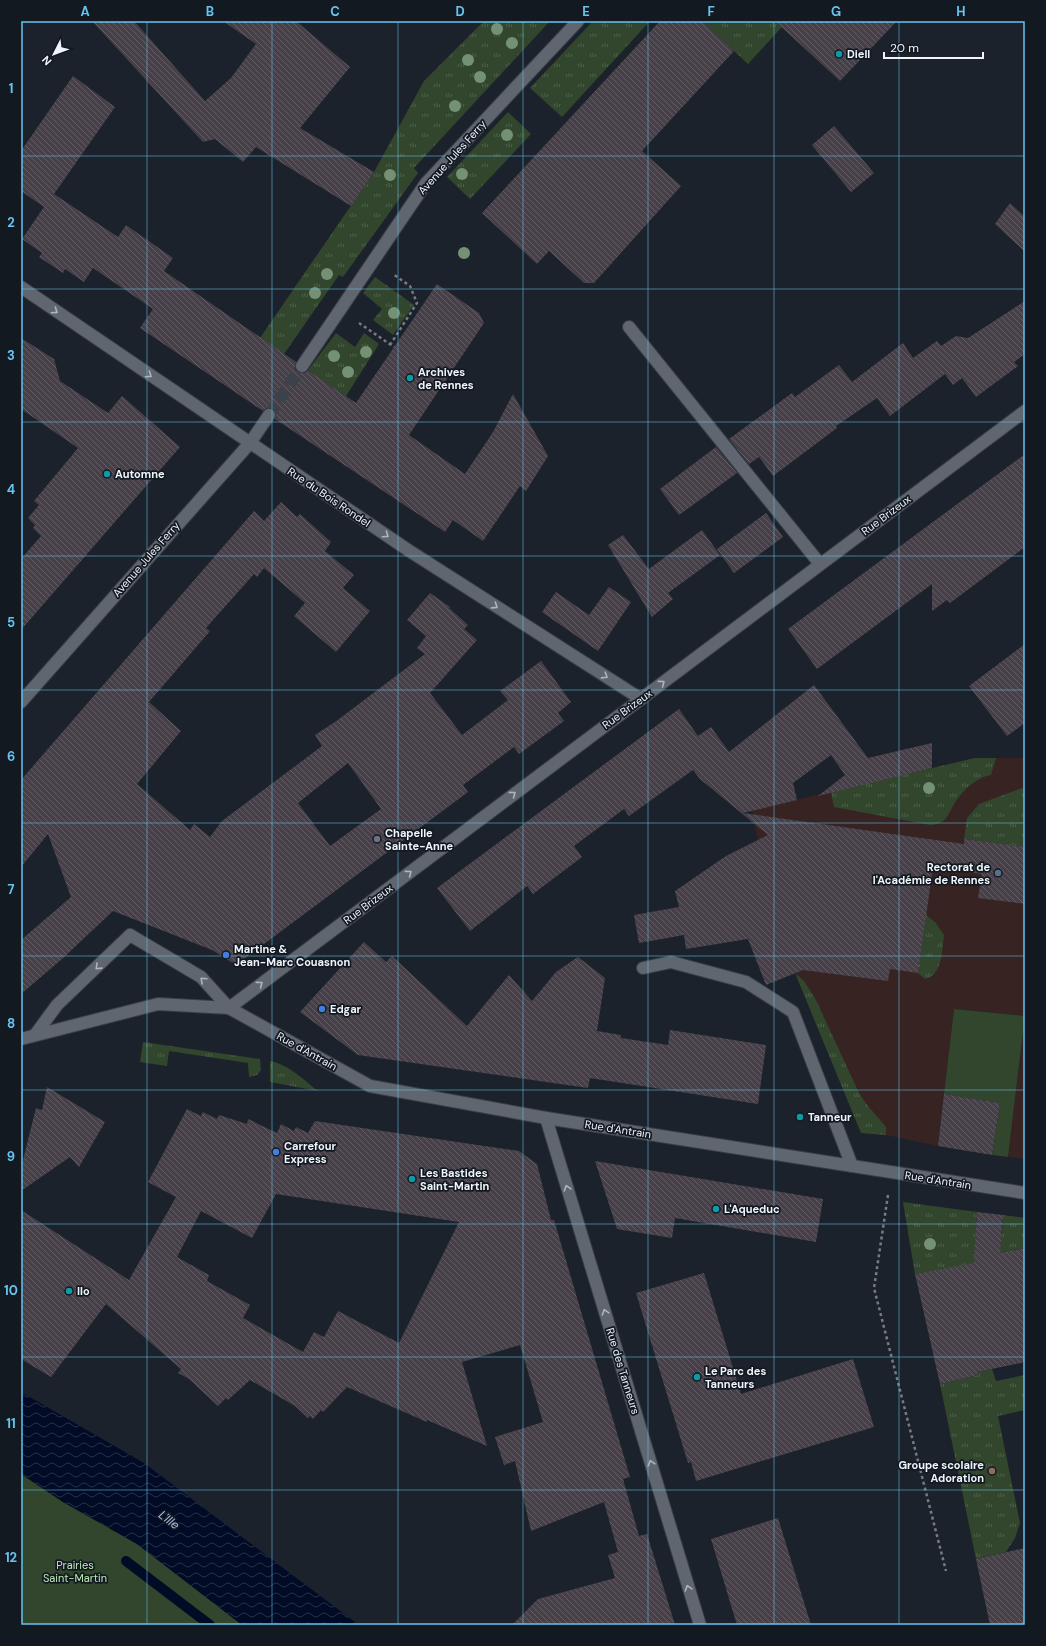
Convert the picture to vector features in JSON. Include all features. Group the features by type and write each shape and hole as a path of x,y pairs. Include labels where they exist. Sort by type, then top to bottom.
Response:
{"street":[{"name":"Avenue Jules Ferry","path":"302,366 426,183 578,21"},
{"name":"Rue du Bois Rondel","path":"21,287 408,550 641,699"},
{"path":"629,327 820,564"},
{"name":"Rue Brizeux","path":"229,1008 1025,411"},
{"name":"Avenue Jules Ferry","path":"21,702 250,442 269,415"},
{"name":"Rue d'Antrain","path":"35,1035 57,1005 130,936 201,977 229,1008 370,1086 546,1118 1025,1193"},
{"path":"643,968 671,962 746,982 793,1012 852,1166"},
{"name":"Rue d'Antrain","path":"21,1039 158,1004 229,1008"},
{"name":"Rue des Tanneurs","path":"546,1118 700,1625"}],"path":[{"path":"373,260 410,286 417,303 390,345"},
{"path":"382,339 394,347"},
{"path":"892,1172 874,1288 946,1571"}],"shaded area":[{"path":"975,758 1025,758 1025,1016 954,1009 938,1146 886,1135 861,1133 771,909 752,810"},
{"path":"1025,1021 1025,1159 1008,1157"}],"green space":[{"path":"484,21 550,21 414,168 418,173 343,277 339,275 284,354 260,338 374,172 424,81"},
{"path":"593,21 650,21 562,117 530,88"},
{"path":"702,21 775,21 782,27 748,64"},
{"path":"508,112 531,134 470,199 447,177"},
{"path":"375,277 414,305 393,335 373,320 382,309 363,293"},
{"path":"336,333 355,347 364,333 379,344 346,396 308,370"},
{"path":"975,758 996,758 991,775 981,778 967,788 956,801 947,817 941,823 930,825 834,807 831,792"},
{"path":"1025,787 1025,847 964,839 967,818 979,804"},
{"path":"926,915 935,922 944,935 942,954 938,967 931,977 925,979 918,973"},
{"path":"795,973 804,981 815,998 860,1095 886,1127 886,1135 861,1133"},
{"path":"954,1009 1025,1016 1008,1157 992,1155 1000,1103 944,1094"},
{"path":"143,1042 260,1059 261,1070 257,1075 249,1077 248,1063 169,1051 167,1066 140,1062"},
{"path":"270,1061 283,1065 318,1091 270,1082"},
{"path":"903,1202 977,1212 976,1230 1002,1234 1003,1215 1025,1218 1025,1248 1013,1250 1014,1257 915,1274"},
{"path":"992,1369 996,1381 1025,1375 1025,1410 998,1416 1020,1523 1015,1538 1006,1552 976,1559 940,1384 978,1375 977,1372"},
{"name":"Prairies Saint-Martin","path":"21,1474 63,1502 137,1544 242,1625 21,1625"}],"water":[{"name":"L'Ille","path":"21,1392 144,1463 359,1625 242,1625 137,1544 63,1502 21,1474"}],"building":[{"path":"92,21 134,21 205,101 231,78 256,44 223,21 296,21 350,67 300,128 374,172 351,206 256,147 243,162 215,139 203,142"},
{"path":"660,21 702,21 734,51 642,151 681,186 594,283 584,283 549,251 537,264 482,213"},
{"name":"Diell","path":"775,21 897,21 840,81"},
{"path":"73,76 115,107 54,194 118,237 126,225 173,258 164,271 296,362 295,369 298,372 305,373 308,370 356,403 437,284 479,313 484,323 409,435 465,474 493,432 513,394 548,456 526,491 520,486 483,541 453,520 445,532 275,419 276,412 273,409 266,408 263,411 140,328 153,309 93,268 84,282 65,269 63,273 39,257 42,253 22,239 44,207 21,191 21,151"},
{"path":"834,126 874,173 851,192 812,145"},
{"path":"1010,203 1025,217 1025,252 995,224"},
{"path":"1025,301 1025,354 1014,362 1018,366 976,397 962,378 953,385 945,374 890,416 877,398 836,426 837,428 773,476 759,457 749,464 729,439 792,393 795,397 839,365 852,382 903,343 913,358 937,341 941,346 956,336 968,338"},
{"path":"21,338 54,359 60,381 108,413 122,396 180,447 21,630 21,559 41,536 33,528 35,525 28,518 39,505 34,501 78,448 21,409"},
{"path":"716,447 737,473 679,515 660,489"},
{"path":"1025,454 1025,547 950,603 947,600 932,611 932,584 817,669 788,629"},
{"path":"281,502 297,517 300,514 331,542 325,551 354,575 343,588 370,611 336,652 294,616 305,603 264,568 257,577 254,574 206,628 210,631 149,702 181,731 137,784 190,830 194,824 210,837 222,821 322,746 315,735 335,722 425,654 417,648 426,636 407,620 430,593 450,607 449,608 468,625 464,629 477,640 430,693 462,735 508,700 500,691 541,661 571,702 558,713 564,721 519,754 514,747 463,785 468,792 236,965 212,950 113,911 62,959 21,994 21,940 71,897 48,834 21,867 21,780 254,511 264,521","holes":["348,763 381,809 330,846 298,803"]},
{"path":"766,513 783,537 734,573 717,549"},
{"path":"702,530 720,555 668,593 673,599 652,617 608,545 623,535 649,569"},
{"path":"609,587 631,602 598,651 542,612 556,592 589,615"},
{"path":"1025,644 1025,723 1007,736 969,686"},
{"path":"814,685 868,758 932,743 932,768 818,796 845,775 831,755 793,783 797,800 743,813 964,844 964,839 1025,847 1025,904 978,898 982,874 933,867 918,973 890,969 888,981 803,970 766,985 748,939 686,949 684,935 639,943 634,915 679,907 675,891 726,856 768,835 700,779 693,770 629,816 624,809 574,846 582,857 533,894 527,886 470,931 437,888 679,709 698,736 711,727 729,752"},
{"path":"364,942 386,962 392,956 467,1026 509,975 532,1001 556,972 578,957 605,978 597,1031 621,1035 621,1038 668,1045 670,1030 766,1045 758,1104 590,1078 588,1088 358,1055 300,1012"},
{"path":"47,1087 105,1122 79,1167 70,1157 21,1191 21,1168 36,1108 42,1110"},
{"path":"944,1094 1000,1103 992,1155 938,1146"},
{"path":"187,1109 201,1116 203,1112 217,1119 219,1115 247,1124 248,1119 277,1133 281,1124 294,1131 296,1127 308,1133 315,1121 519,1151 537,1164 551,1220 554,1220 630,1477 623,1479 639,1536 647,1534 675,1625 512,1625 538,1599 615,1578 608,1555 618,1552 604,1502 531,1531 515,1461 504,1465 495,1437 543,1422 520,1345 462,1362 487,1446 347,1387 323,1412 321,1410 313,1419 310,1416 308,1418 295,1406 250,1380 228,1400 226,1398 218,1406 189,1379 178,1373 181,1369 106,1304 51,1377 21,1359 21,1210 129,1280 176,1197 148,1182","holes":["276,1194 459,1222 399,1343 338,1311 324,1337 314,1332 303,1352 243,1318 250,1305 207,1281 209,1275 177,1257 201,1211 252,1238"]},
{"name":"L'Aqueduc","path":"595,1161 823,1199 816,1242 675,1218 672,1238 617,1229"},
{"path":"977,1212 1003,1215 1000,1253 1025,1248 1025,1362 977,1372 978,1375 940,1384 915,1274 974,1263"},
{"name":"Le Parc des Tanneurs","path":"704,1273 741,1394 853,1359 874,1427 696,1481 691,1462 688,1463 636,1293"},
{"path":"778,1518 811,1625 737,1625 711,1539"},
{"path":"1025,1548 1025,1625 990,1625 976,1559"}],"waterway":[{"path":"126,1561 210,1625"}],"tunnel":[{"path":"269,415 302,366"}],"place":[{"name":"Diell","path":"839,54"},
{"name":"Archives de Rennes","path":"410,378"},
{"name":"Automne","path":"107,474"},
{"name":"Chapelle Sainte-Anne","path":"377,839"},
{"name":"Rectorat de l'Académie de Rennes","path":"998,873"},
{"name":"Martine & Jean-Marc Couasnon","path":"226,955"},
{"name":"Edgar","path":"322,1009"},
{"name":"Tanneur","path":"800,1117"},
{"name":"Carrefour Express","path":"276,1152"},
{"name":"Les Bastides Saint-Martin","path":"412,1179"},
{"name":"L'Aqueduc","path":"716,1209"},
{"name":"Ilo","path":"69,1291"},
{"name":"Le Parc des Tanneurs","path":"697,1377"},
{"name":"Groupe scolaire Adoration","path":"992,1471"}]}
